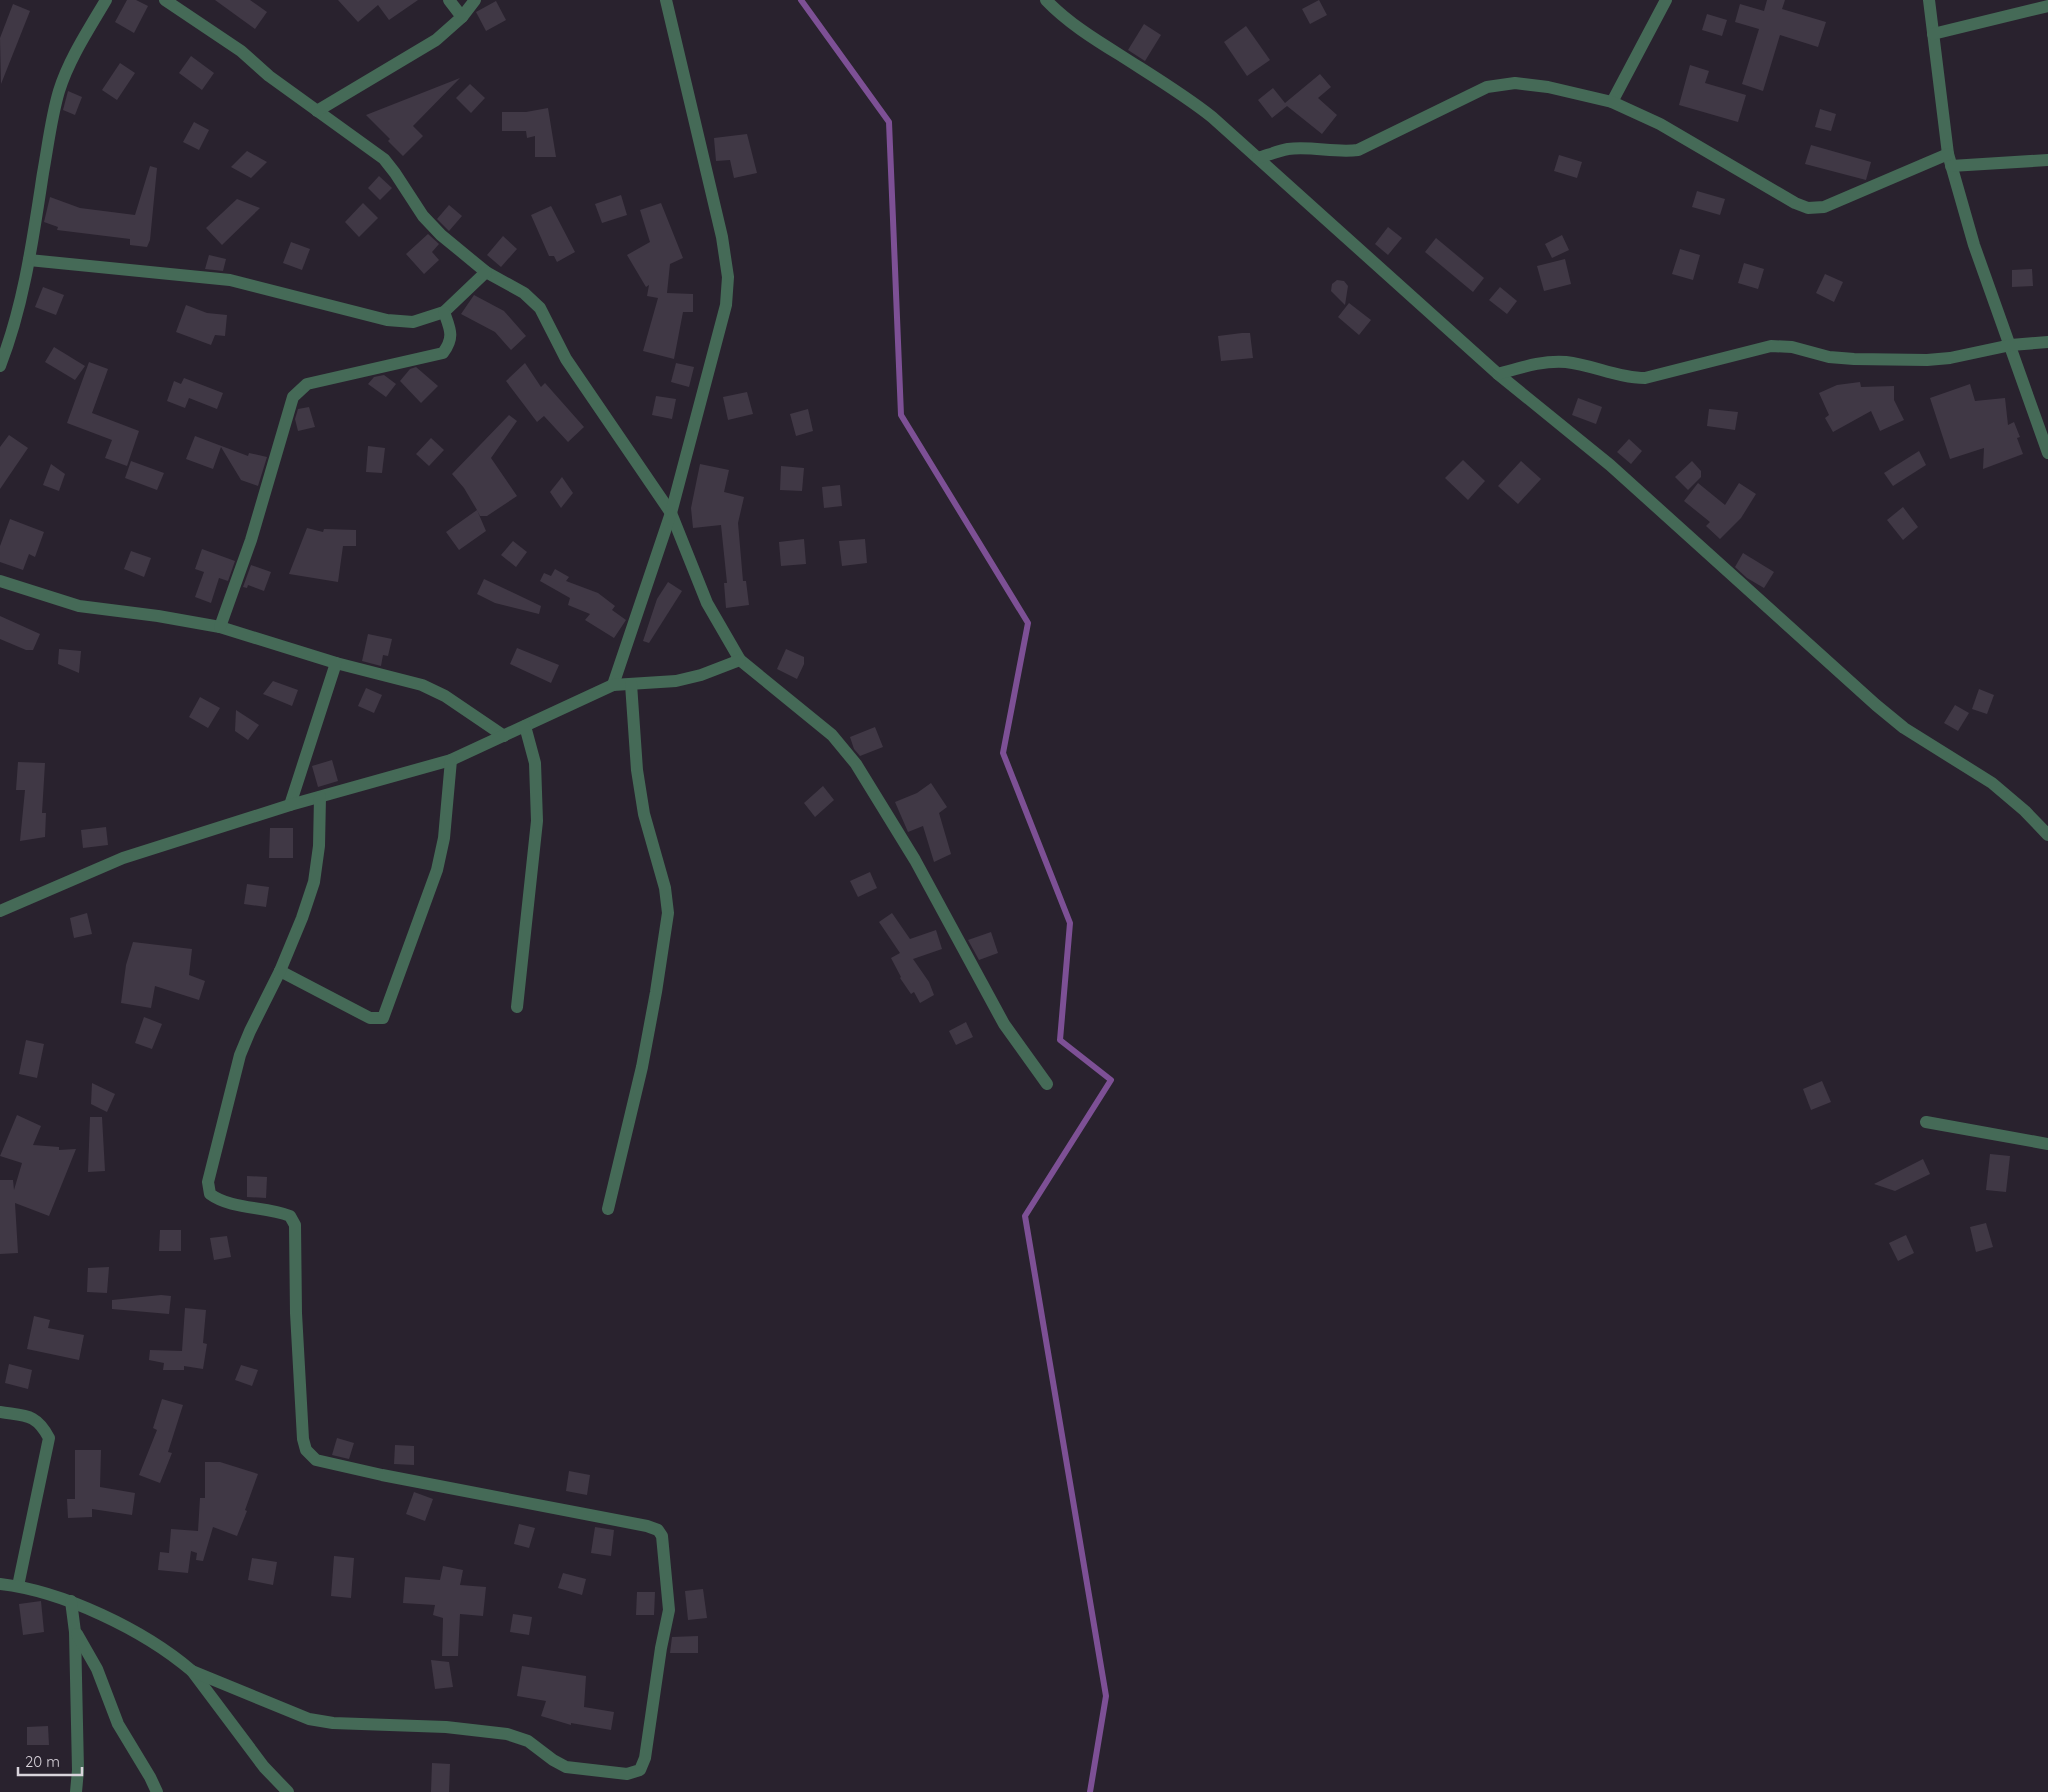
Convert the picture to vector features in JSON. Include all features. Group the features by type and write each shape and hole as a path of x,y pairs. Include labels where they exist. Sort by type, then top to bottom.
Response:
{"street":[{"path":"0,366 10,339 29,260 51,124 59,90 71,60 106,0"},
{"path":"165,0 241,51 269,76 384,159 435,229 486,272 524,293 540,308 566,359 671,513 707,603 740,660 832,735 856,764 915,860 1004,1024 1047,1084"},
{"path":"449,0 462,17"},
{"path":"317,111 436,40 462,17 475,0"},
{"path":"613,686 671,513 726,305 728,277 722,237 666,0"},
{"path":"1046,0 1096,39 1183,95 1212,117 1498,374 1610,465 1876,705 1904,728 1992,783 2048,835"},
{"path":"1612,102 1666,0"},
{"path":"1929,0 1950,160 1974,245 2048,453"},
{"path":"1933,34 2048,6"},
{"path":"1258,158 1288,149 1315,148 1341,152 1358,150 1487,87 1515,83 1548,87 1612,102 1676,132 1795,203 1808,208 1824,207 1950,160 2048,160"},
{"path":"29,260 230,280 386,320 413,322 444,312 486,272"},
{"path":"220,627 251,540 293,397 307,384 443,353 450,343 451,330 444,312"},
{"path":"1498,374 1537,364 1565,362 1630,378 1645,378 1771,346 1792,347 1829,357 1927,360 1950,358 2011,345 2048,342"},
{"path":"0,581 79,606 158,616 220,627 336,662 422,685 438,692 504,736"},
{"path":"0,911 123,858 290,805 451,760 613,686 676,681 701,675 740,660"},
{"path":"290,805 336,662"},
{"path":"608,1209 642,1067 668,913 665,888 644,814 637,770 630,684"},
{"path":"516,1008 537,821 535,763 525,726"},
{"path":"280,971 370,1018 383,1018 437,870 444,838 451,760"},
{"path":"192,1672 309,1719 333,1723 446,1727 507,1734 528,1741 553,1760 566,1766 627,1774 640,1770 645,1758 661,1648 669,1610 665,1552 662,1536 658,1530 647,1526 382,1475 316,1460 306,1450 303,1439 296,1314 295,1225 290,1216 278,1211 220,1201 210,1194 208,1182 240,1055 280,971 302,918 314,882 319,846 320,797"},
{"path":"1926,1122 2048,1144"},
{"path":"0,1412 31,1416 42,1425 48,1438 18,1586"},
{"path":"0,1584 18,1586 71,1601 148,1639 177,1658 192,1672 264,1767 288,1792"},
{"path":"71,1601 75,1632 78,1770 76,1792"},
{"path":"75,1632 97,1670 118,1724 157,1792"}],"building":[{"path":"127,0 136,0 148,6 134,33 115,22"},
{"path":"215,0 250,0 267,12 255,29"},
{"path":"338,0 418,0 389,20 378,5 358,22"},
{"path":"1319,0 1327,15 1310,24 1302,9"},
{"path":"1767,0 1785,0 1782,9 1826,22 1818,47 1780,35 1763,91 1742,84 1759,29 1735,22 1740,4 1764,11"},
{"path":"496,1 506,20 486,31 476,12"},
{"path":"13,4 30,11 1,84 0,38"},
{"path":"1707,14 1727,20 1722,36 1702,30"},
{"path":"1144,24 1161,35 1145,61 1128,50"},
{"path":"1246,26 1270,60 1247,76 1224,42"},
{"path":"191,56 214,73 202,90 179,73"},
{"path":"120,63 135,73 117,100 102,90"},
{"path":"1690,65 1709,71 1705,83 1746,95 1738,122 1679,105"},
{"path":"1320,74 1331,87 1318,98 1337,115 1322,134 1287,106 1272,118 1258,100 1273,88 1285,103"},
{"path":"460,78 413,126 423,136 403,156 388,141 390,139 366,115"},
{"path":"470,84 485,98 471,113 456,98"},
{"path":"68,91 82,97 75,115 63,110"},
{"path":"548,108 556,157 535,157 535,136 527,138 526,131 502,131 502,112 526,112"},
{"path":"1820,109 1836,114 1831,131 1815,127"},
{"path":"194,122 209,130 199,150 183,142"},
{"path":"747,134 757,173 734,178 730,160 716,161 714,138"},
{"path":"1811,145 1871,162 1866,180 1805,164"},
{"path":"247,151 267,162 251,178 231,167"},
{"path":"1559,155 1582,162 1577,178 1554,171"},
{"path":"150,166 157,168 150,240 147,247 130,245 130,239 57,230 58,227 44,222 50,197 80,208 135,215"},
{"path":"379,176 392,188 380,200 368,188"},
{"path":"1697,191 1725,199 1720,215 1692,207"},
{"path":"621,195 627,215 602,223 595,204"},
{"path":"237,199 260,208 222,245 206,228"},
{"path":"363,203 378,218 359,237 345,222"},
{"path":"661,203 683,258 670,264 667,293 693,294 693,312 683,312 674,359 643,351 658,298 647,296 649,285 646,287 627,255 650,242 640,210"},
{"path":"449,205 462,216 449,231 437,219"},
{"path":"551,206 575,252 557,262 554,256 549,256 531,215"},
{"path":"1388,227 1402,238 1388,255 1375,244"},
{"path":"428,234 439,244 432,252 439,260 424,274 406,254"},
{"path":"1562,235 1569,250 1552,258 1545,244"},
{"path":"503,236 517,249 501,267 487,255"},
{"path":"1436,238 1484,278 1473,292 1425,252"},
{"path":"291,242 310,249 302,270 283,263"},
{"path":"1680,249 1700,255 1693,280 1672,274"},
{"path":"209,255 226,259 223,271 205,269"},
{"path":"1565,259 1571,284 1544,291 1537,266"},
{"path":"1744,263 1764,269 1758,289 1738,283"},
{"path":"2032,269 2033,286 2012,287 2012,270"},
{"path":"1825,274 1843,282 1834,302 1816,293"},
{"path":"1337,280 1344,281 1348,286 1345,305 1331,291 1332,284"},
{"path":"43,287 64,295 56,315 35,307"},
{"path":"1500,287 1517,301 1507,314 1489,300"},
{"path":"474,295 504,311 526,336 511,350 495,332 461,314"},
{"path":"1349,303 1371,320 1359,335 1338,317"},
{"path":"186,305 207,313 227,315 225,336 215,335 211,345 176,332"},
{"path":"1250,333 1253,358 1221,361 1218,336"},
{"path":"54,347 85,366 75,380 45,362"},
{"path":"89,362 108,369 92,413 139,431 127,466 105,458 112,440 67,423"},
{"path":"525,363 541,387 545,383 584,427 568,442 544,416 537,422 506,381"},
{"path":"676,363 694,367 689,387 671,382"},
{"path":"416,367 438,386 421,403 400,381 410,369"},
{"path":"384,375 396,384 386,397 368,384 374,377"},
{"path":"184,378 223,393 217,409 189,398 185,408 167,401 174,381 181,384"},
{"path":"1860,382 1861,387 1894,386 1894,400 1904,420 1880,431 1871,411 1833,432 1825,418 1829,415 1819,393 1837,385"},
{"path":"1970,384 1975,401 2005,398 2008,425 2014,422 2020,437 2017,438 2023,454 1983,469 1984,448 1950,459 1930,398"},
{"path":"747,392 753,414 728,420 723,397"},
{"path":"656,396 676,399 672,419 652,415"},
{"path":"1578,398 1602,407 1596,424 1572,415"},
{"path":"309,407 315,427 298,431 295,419 298,409"},
{"path":"808,409 813,431 796,436 790,414"},
{"path":"1709,409 1738,412 1735,430 1707,426"},
{"path":"509,415 517,421 491,458 517,496 487,516 480,516 464,488 452,474"},
{"path":"9,435 28,448 0,489 0,447"},
{"path":"195,436 248,456 249,453 267,457 258,486 241,480 221,447 213,469 186,459"},
{"path":"431,438 444,450 429,466 416,454"},
{"path":"1629,439 1642,451 1631,464 1617,452"},
{"path":"368,446 385,448 382,473 366,472"},
{"path":"1919,451 1926,465 1893,486 1884,473"},
{"path":"1463,460 1485,481 1468,500 1445,478"},
{"path":"131,461 164,473 157,490 125,478"},
{"path":"1521,461 1541,479 1518,504 1498,486"},
{"path":"1692,461 1701,471 1701,477 1688,490 1675,477"},
{"path":"51,464 65,474 59,491 43,485"},
{"path":"700,464 729,470 724,492 744,497 738,523 743,581 746,581 749,605 726,608 724,583 727,583 721,525 693,528 691,508"},
{"path":"781,466 804,468 802,491 780,490"},
{"path":"562,477 573,493 561,508 550,492"},
{"path":"1698,483 1725,505 1739,483 1756,494 1741,518 1720,539 1706,526 1710,522 1684,501"},
{"path":"840,485 842,506 824,508 822,487"},
{"path":"1903,507 1918,527 1903,540 1887,520"},
{"path":"477,510 486,531 459,550 446,532"},
{"path":"10,519 44,532 35,557 29,554 23,570 0,562 0,546"},
{"path":"307,528 323,532 324,529 356,530 356,546 343,546 338,582 289,574"},
{"path":"804,539 806,564 781,566 779,542"},
{"path":"865,539 867,563 842,566 839,541"},
{"path":"513,541 527,552 516,567 501,555"},
{"path":"202,549 235,561 228,581 219,578 211,603 195,597 204,572 195,569"},
{"path":"131,551 151,558 144,577 124,569"},
{"path":"1743,553 1774,572 1764,588 1747,578 1735,567"},
{"path":"251,565 271,572 264,591 248,585 247,588 243,587"},
{"path":"555,569 569,577 566,581 598,593 615,606 612,610 626,620 614,638 585,620 590,614 568,605 570,598 540,581 544,573 551,576"},
{"path":"484,579 541,606 539,614 495,603 477,594"},
{"path":"668,582 682,591 649,643 643,641 657,599"},
{"path":"0,616 40,634 33,650 26,650 0,639"},
{"path":"368,634 392,639 388,656 383,655 381,666 362,661"},
{"path":"517,648 559,665 551,683 510,664"},
{"path":"59,649 81,651 79,673 58,664"},
{"path":"786,649 804,657 804,664 797,679 777,669"},
{"path":"273,681 298,690 292,706 263,694"},
{"path":"366,688 382,695 374,713 358,706"},
{"path":"1979,689 1994,695 1987,714 1972,709"},
{"path":"200,697 220,708 208,728 189,717"},
{"path":"1955,705 1969,713 1958,731 1944,723"},
{"path":"236,710 259,725 248,740 235,731"},
{"path":"875,727 883,747 860,756 854,749 850,737"},
{"path":"332,760 338,781 318,787 312,766"},
{"path":"18,762 45,763 42,813 46,813 45,837 20,841 25,790 16,790"},
{"path":"931,783 947,807 939,813 951,854 934,862 923,826 908,832 895,802 917,793"},
{"path":"823,786 834,800 815,817 804,803"},
{"path":"106,827 108,845 83,848 81,830"},
{"path":"270,828 293,828 293,858 269,858"},
{"path":"870,872 877,888 858,897 850,881"},
{"path":"247,884 269,887 266,907 244,904"},
{"path":"87,913 92,934 74,938 70,918"},
{"path":"892,913 910,939 936,930 942,949 913,959 929,982 934,995 920,1003 914,992 911,994 900,978 891,958 900,953 879,922"},
{"path":"991,932 998,953 979,960 968,940"},
{"path":"133,942 192,949 189,975 205,981 199,1000 155,986 151,1008 121,1003 126,965"},
{"path":"144,1017 162,1024 152,1049 135,1043"},
{"path":"966,1022 973,1037 956,1045 949,1031"},
{"path":"26,1040 44,1044 37,1078 19,1074"},
{"path":"1822,1081 1831,1102 1811,1110 1803,1089"},
{"path":"92,1083 115,1094 107,1112 91,1104"},
{"path":"17,1115 41,1126 33,1145 59,1147 59,1150 76,1149 49,1216 15,1203 18,1253 0,1254 0,1180 13,1180 14,1190 22,1163 0,1156"},
{"path":"90,1117 102,1117 105,1171 88,1172"},
{"path":"1990,1154 2010,1156 2006,1192 1986,1190"},
{"path":"1923,1159 1930,1174 1895,1191 1874,1184"},
{"path":"247,1176 267,1177 266,1198 247,1197"},
{"path":"1986,1223 1993,1247 1976,1252 1970,1227"},
{"path":"160,1230 181,1230 181,1251 159,1251"},
{"path":"1906,1235 1914,1253 1898,1261 1889,1243"},
{"path":"227,1236 231,1257 214,1260 210,1238"},
{"path":"109,1267 107,1293 87,1292 88,1268"},
{"path":"161,1295 171,1296 169,1314 112,1309 112,1300"},
{"path":"185,1308 206,1310 203,1343 207,1344 203,1369 184,1366 184,1370 163,1370 164,1363 149,1360 150,1350 182,1351"},
{"path":"34,1316 50,1320 48,1328 84,1335 79,1360 27,1349"},
{"path":"9,1364 32,1370 28,1389 5,1383"},
{"path":"241,1365 258,1370 252,1386 235,1380"},
{"path":"162,1399 183,1405 168,1452 172,1453 160,1483 139,1475 157,1430 153,1428"},
{"path":"337,1438 354,1443 349,1459 332,1455"},
{"path":"395,1445 414,1446 414,1465 394,1464"},
{"path":"75,1450 101,1450 100,1487 135,1493 132,1515 92,1509 92,1517 68,1518 67,1499 75,1499"},
{"path":"205,1462 220,1462 258,1474 237,1536 213,1527 203,1561 196,1560 197,1553 191,1551 188,1573 158,1570 160,1552 169,1553 171,1529 198,1531 200,1498 205,1498"},
{"path":"569,1471 590,1475 587,1495 566,1491"},
{"path":"414,1492 433,1499 425,1521 406,1514"},
{"path":"519,1524 535,1528 529,1548 514,1544"},
{"path":"595,1527 614,1530 611,1556 591,1553"},
{"path":"334,1556 354,1558 351,1598 331,1596"},
{"path":"252,1558 277,1562 273,1585 248,1580"},
{"path":"443,1566 463,1570 460,1585 486,1587 483,1616 460,1614 458,1656 442,1656 443,1618 433,1615 435,1605 403,1603 405,1577 440,1580"},
{"path":"563,1573 586,1579 582,1595 558,1588"},
{"path":"703,1589 707,1618 688,1620 685,1591"},
{"path":"637,1592 655,1592 654,1615 636,1615"},
{"path":"41,1601 44,1632 23,1635 19,1604"},
{"path":"513,1614 532,1617 529,1635 510,1632"},
{"path":"698,1636 698,1653 670,1653 672,1637"},
{"path":"431,1660 449,1662 453,1687 435,1689"},
{"path":"522,1666 586,1676 584,1707 614,1712 611,1730 571,1723 571,1725 541,1716 546,1701 517,1696"},
{"path":"48,1726 49,1745 27,1745 27,1727"},
{"path":"432,1763 450,1764 449,1792 431,1792"}],"waterway":[{"path":"801,0 889,122 901,415 1028,623 1003,753 1070,923 1060,1040 1111,1080 1025,1216 1106,1696 1090,1792"}]}
